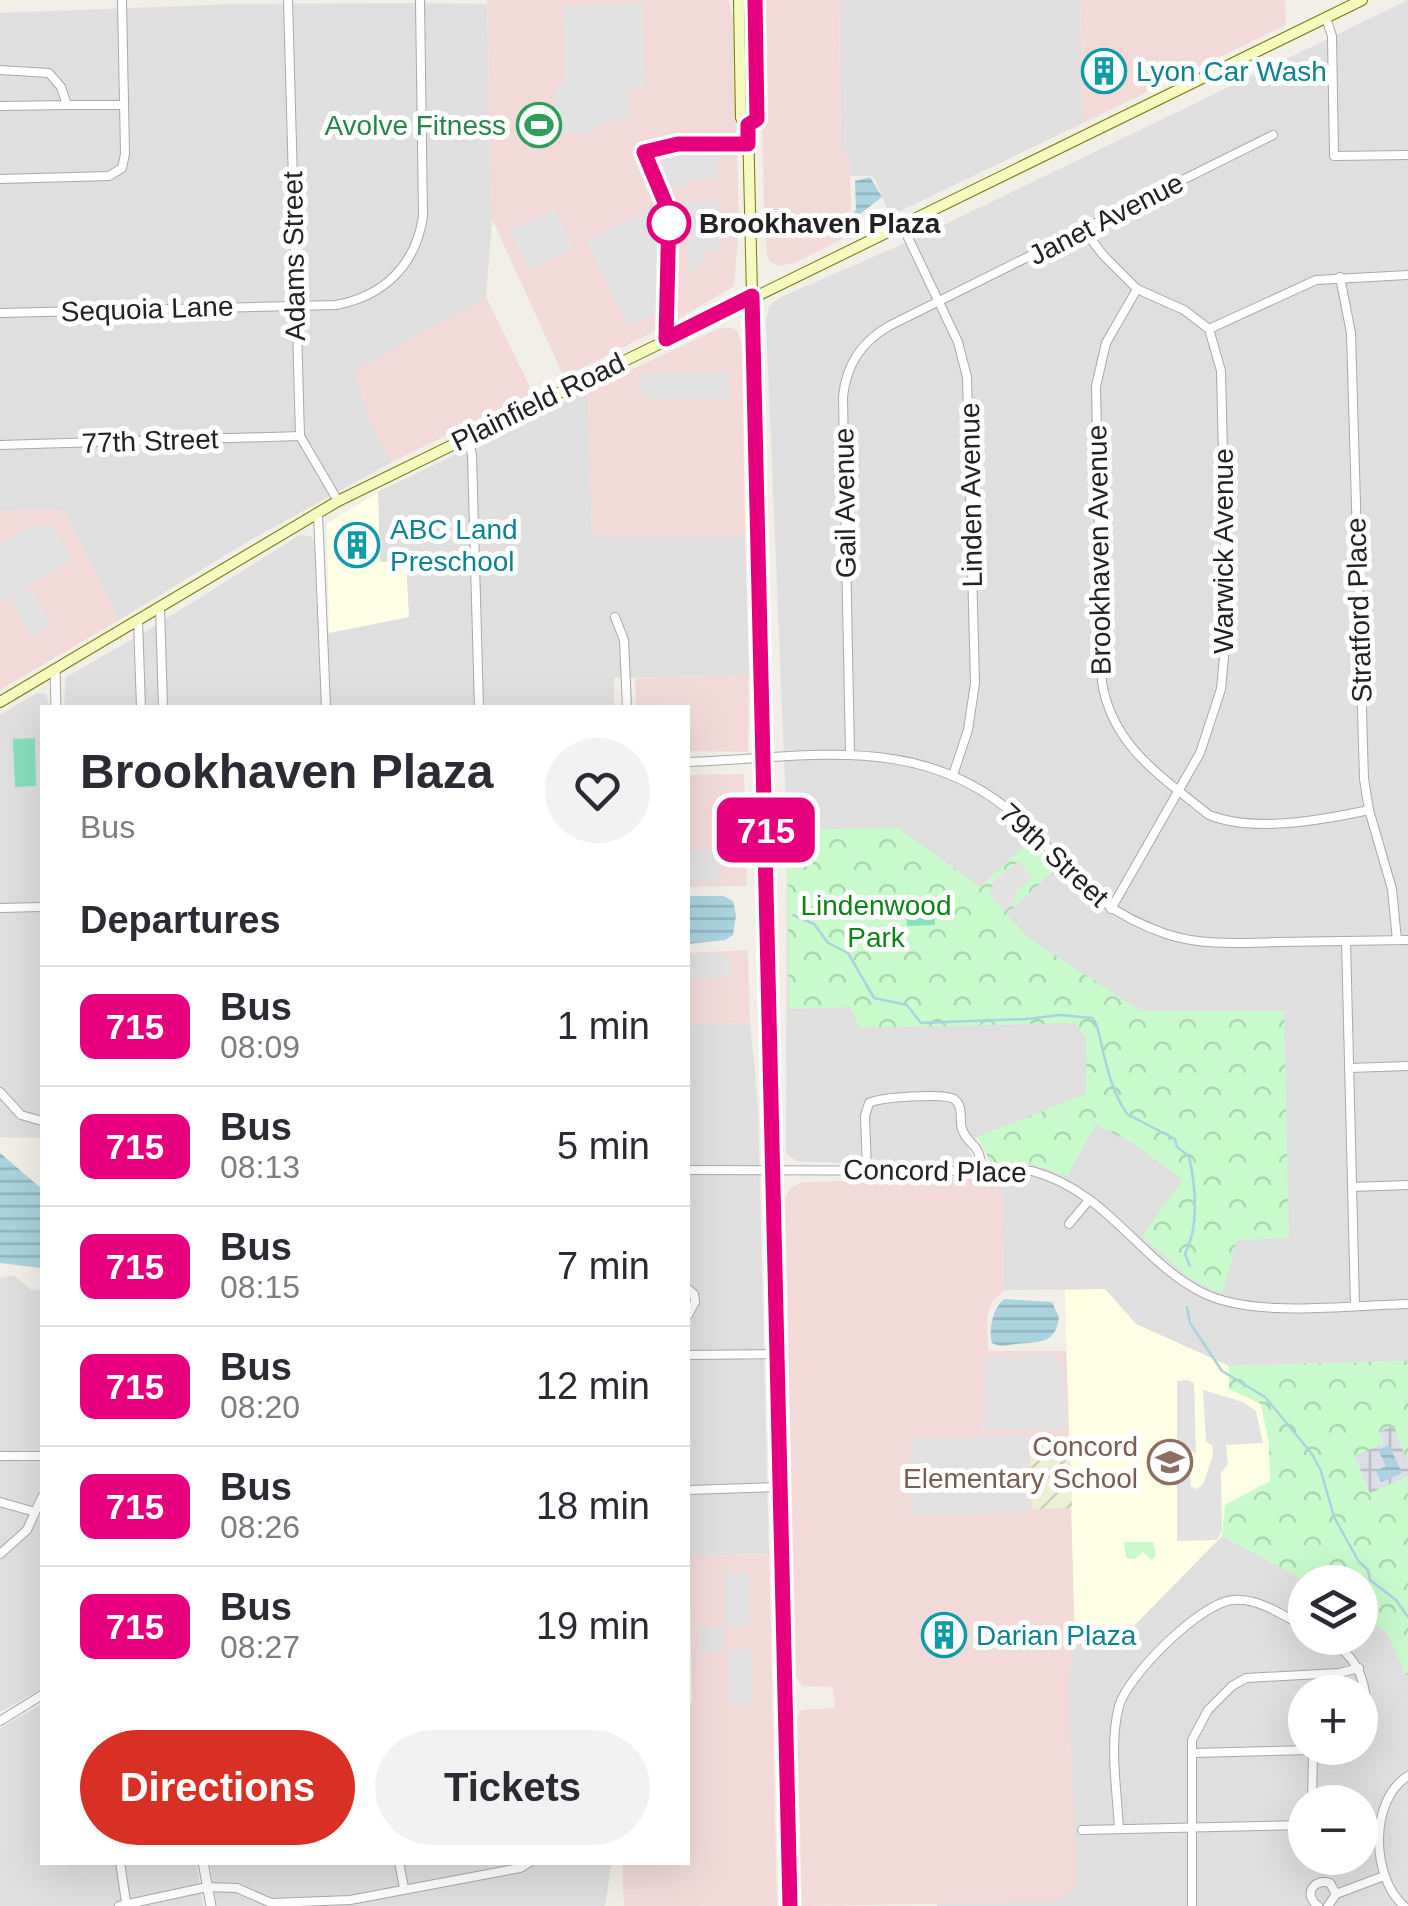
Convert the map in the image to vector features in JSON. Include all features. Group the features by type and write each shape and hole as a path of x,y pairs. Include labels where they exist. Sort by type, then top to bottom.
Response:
{"main road":[{"path":"739,0 741,118 748,125 790,1906"},
{"path":"748,125 757,119 755,0"},
{"name":"Plainfield Road","path":"0,702 338,501 1362,0"}],"street":[{"path":"0,179 109,176 122,168 122,0"},
{"name":"Adams Street","path":"288,0 300,436 338,501"},
{"name":"Sequoia Lane","path":"0,313 336,305 368,296 393,280 414,250 424,206 420,0"},
{"path":"1326,18 1332,36 1334,156 1408,155"},
{"path":"0,70 49,74 68,106"},
{"path":"0,106 124,104"},
{"name":"Janet Avenue","path":"939,301 1273,135"},
{"name":"Linden Avenue","path":"903,227 962,351 969,395 975,683 968,730 953,774"},
{"path":"1084,230 1102,255 1137,289 1184,310 1209,330 1299,286 1340,277 1408,275"},
{"name":"Stratford Place","path":"1340,277 1352,333 1363,761 1369,810 1389,874 1396,940"},
{"name":"Brookhaven Avenue","path":"1137,289 1106,344 1096,386 1102,682 1109,714 1132,752 1208,815 1241,823 1312,820 1369,810"},
{"name":"Gail Avenue","path":"850,754 844,385 853,360 866,342 888,326 939,301"},
{"name":"Warwick Avenue","path":"1111,908 1180,792 1212,723 1221,688 1227,641 1221,371 1209,330"},
{"name":"77th Street","path":"0,444 300,436"},
{"path":"468,437 472,455 480,705"},
{"path":"318,512 326,705"},
{"path":"160,606 163,705"},
{"path":"615,617 624,640 627,705"},
{"path":"138,620 140,705"},
{"path":"56,669 56,705"},
{"name":"79th Street","path":"690,762 850,754 904,760 953,774 986,794 1024,824 1080,886 1111,908 1154,929 1189,940 1232,943 1408,940"},
{"path":"0,908 40,907"},
{"path":"1346,941 1355,1305"},
{"path":"1349,1068 1408,1066"},
{"path":"0,1092 21,1115 40,1120"},
{"path":"867,1170 865,1116 869,1103 881,1098 954,1100 960,1106 964,1132 979,1149 981,1170"},
{"name":"Concord Place","path":"690,1170 1018,1169 1044,1174 1089,1200 1182,1280 1214,1298 1254,1307 1408,1304"},
{"path":"1352,1187 1408,1186"},
{"path":"1069,1224 1089,1200"},
{"path":"690,1355 777,1354"},
{"path":"0,1456 40,1456"},
{"path":"690,1490 780,1487"},
{"path":"0,1502 36,1512"},
{"path":"0,1554 27,1530 40,1502"},
{"path":"1119,1829 1116,1732 1118,1711 1128,1687 1198,1615 1228,1600 1249,1601 1288,1619"},
{"path":"1350,1655 1360,1675"},
{"path":"1192,1906 1192,1740 1200,1720 1232,1686 1246,1678 1359,1668"},
{"path":"0,1721 40,1696"},
{"path":"1192,1753 1312,1750 1312,1785"},
{"path":"1404,1906 1391,1893 1384,1876 1382,1814 1397,1783 1408,1776"},
{"path":"1082,1830 1192,1822 1288,1825"},
{"path":"120,1865 123,1904 207,1886 237,1888 277,1903 350,1900 525,1865"},
{"path":"204,1865 210,1906"},
{"path":"400,1865 404,1888"},
{"path":"1328,1906 1336,1894 1384,1876"},
{"path":"1318,1906 1310,1897 1317,1882 1330,1883 1336,1894"}],"shaded area":[{"name":"Brookhaven Plaza","path":"487,0 728,0 734,20 739,226 734,286 675,321 564,377 492,219"},
{"path":"765,0 839,0 841,152 849,152 851,208 839,226 842,239 795,263 779,266 770,262 767,254 764,222 761,45"},
{"path":"839,0 1080,0 1083,123 890,216 875,179 850,176 849,153 841,153"},
{"path":"1080,0 1285,0 1286,25 1083,123"},
{"path":"1408,0 1408,1361 1229,1366 1136,1324 1105,1289 1004,1290 1002,1173 977,1137 967,1145 973,1157 967,1163 880,1165 796,1161 786,1153 787,830 766,321 769,306 781,297 919,237"},
{"path":"642,3 645,88 630,90 630,116 597,125 593,134 560,135 560,128 556,128 555,90 565,82 563,6"},
{"path":"236,4 487,4 492,219 486,297 354,371 370,422 392,462 252,539 119,620 64,510 0,511 0,13"},
{"path":"718,151 717,178 686,180 686,188 667,187 655,165 664,164 664,156 681,152"},
{"path":"720,201 725,234 721,235 721,251 705,251 704,263 697,263 697,271 687,271 688,228 703,227 676,227 671,202"},
{"path":"658,205 658,313 627,326 586,241"},
{"path":"554,209 574,248 531,271 510,231"},
{"path":"486,297 533,393 392,462 370,422 354,371"},
{"path":"720,328 738,332 742,347 745,535 592,535 588,390"},
{"path":"729,373 730,399 647,399 646,393 639,393 639,374"},
{"path":"588,390 592,535 745,535 749,675 614,678 614,705 64,705 66,677 300,535 311,536 317,546 321,634 409,617 380,563 378,492"},
{"path":"378,492 380,562 406,562 409,617 329,633 327,524"},
{"path":"64,510 119,620 0,690 0,511"},
{"path":"36,524 40,529 52,524 72,560 23,589 26,593 32,590 52,624 31,637 12,602 16,595 0,603 0,544"},
{"path":"749,675 748,752 690,751 690,705 636,705 635,678"},
{"path":"37,693 46,694 49,705 40,705 40,1138 0,1137 0,715"},
{"path":"744,774 747,886 690,887 690,775"},
{"path":"690,850 719,850 719,882 690,882"},
{"path":"1019,861 1033,877 1017,891 1014,903 1004,912 989,893 994,881"},
{"path":"748,950 750,1023 690,1025 690,953"},
{"path":"729,954 730,977 690,979 690,955"},
{"path":"750,1023 758,1106 769,1554 690,1556 690,1025"},
{"path":"1002,1173 1004,1290 992,1302 987,1317 988,1351 1066,1351 1070,1440 1030,1442 1032,1508 1072,1508 1075,1644 1068,1684 1078,1887 1053,1902 802,1906 797,1718 801,1710 835,1708 833,1687 802,1686 796,1676 785,1197 792,1187 803,1182"},
{"path":"14,1275 32,1291 40,1289 40,1690 0,1712 0,1278"},
{"name":"Concord Elementary School","path":"1105,1289 1136,1324 1229,1366 1229,1389 1261,1404 1269,1444 1270,1481 1226,1505 1222,1536 1117,1643 1075,1644 1065,1290"},
{"path":"1055,1355 1056,1362 1063,1362 1066,1429 979,1430 984,1414 983,1357"},
{"path":"1177,1381 1194,1383 1196,1453 1188,1450 1191,1487 1197,1489 1203,1484 1213,1455 1212,1445 1206,1442 1203,1390 1243,1402 1256,1411 1263,1443 1226,1445 1228,1464 1221,1473 1222,1531 1217,1540 1177,1541"},
{"path":"1392,1426 1408,1461 1408,1476 1370,1493 1355,1456 1384,1443 1379,1432"},
{"path":"1028,1436 1029,1513 911,1514 911,1438"},
{"path":"1070,1440 1072,1508 1032,1509 1030,1441"},
{"path":"1222,1536 1288,1571 1288,1655 1378,1655 1378,1626 1388,1634 1408,1675 1408,1906 937,1906 937,1902 1053,1902 1068,1684 1075,1644 1117,1643"},
{"path":"769,1554 777,1906 624,1906 622,1865 690,1865 690,1556"},
{"path":"749,1573 750,1626 726,1627 725,1574"},
{"path":"723,1626 724,1651 699,1652 699,1627"},
{"path":"727,1649 751,1649 752,1703 728,1704"},
{"path":"40,1705 40,1865 196,1865 203,1906 0,1906 0,1728"},
{"path":"210,1865 612,1865 605,1906 217,1906"}],"green space":[{"path":"35,738 36,786 15,787 13,739"},
{"name":"Lindenwood Park","path":"898,828 980,887 1030,842 1055,870 1006,914 1030,939 1141,1011 1284,1011 1289,1238 1237,1240 1222,1294 1191,1279 1142,1236 1183,1180 1137,1146 1096,1124 1067,1176 1029,1163 993,1163 977,1137 1086,1094 1086,1038 1075,1023 860,1028 850,1007 789,1009 787,830"},
{"path":"934,907 935,925 907,926 906,909"},
{"path":"1408,1361 1408,1675 1388,1634 1378,1626 1378,1565 1288,1565 1288,1571 1222,1536 1225,1505 1270,1481 1269,1444 1261,1404 1229,1389 1229,1366"},
{"path":"1124,1542 1153,1542 1156,1555 1151,1560 1143,1552 1135,1559 1126,1558"}],"water":[{"path":"870,177 882,197 848,223 856,209 855,181"},
{"path":"690,896 723,896 733,901 733,935 725,940 690,944"},
{"path":"0,1153 40,1187 40,1268 0,1263"},
{"path":"1004,1299 1052,1302 1059,1317 1054,1333 1039,1342 1004,1346 992,1343 992,1319"},
{"path":"1389,1445 1402,1473 1381,1482 1376,1471 1386,1466 1378,1450"}],"waterway":[{"path":"793,915 814,924 828,943 848,953 874,998 907,1005 921,1023 1060,1015 1092,1018 1111,1081 1127,1114 1175,1139 1177,1147 1189,1156 1195,1207 1193,1232 1185,1254 1190,1266"},
{"path":"1187,1307 1190,1323 1222,1371 1265,1397 1312,1454 1334,1517 1359,1562 1368,1570 1370,1580 1396,1600 1408,1617"}],"bus line":[{"name":"715","path":"755,0 757,119 748,125 748,144 678,144 644,152 669,212 666,339 752,296 790,1906"}],"place":[{"name":"Lyon Car Wash","path":"1104,71"},
{"name":"Avolve Fitness","path":"539,125"},
{"name":"Brookhaven Plaza","path":"669,223"},
{"name":"ABC Land Preschool","path":"357,545"},
{"name":"Concord Elementary School","path":"1170,1462"},
{"name":"Darian Plaza","path":"944,1635"}]}
